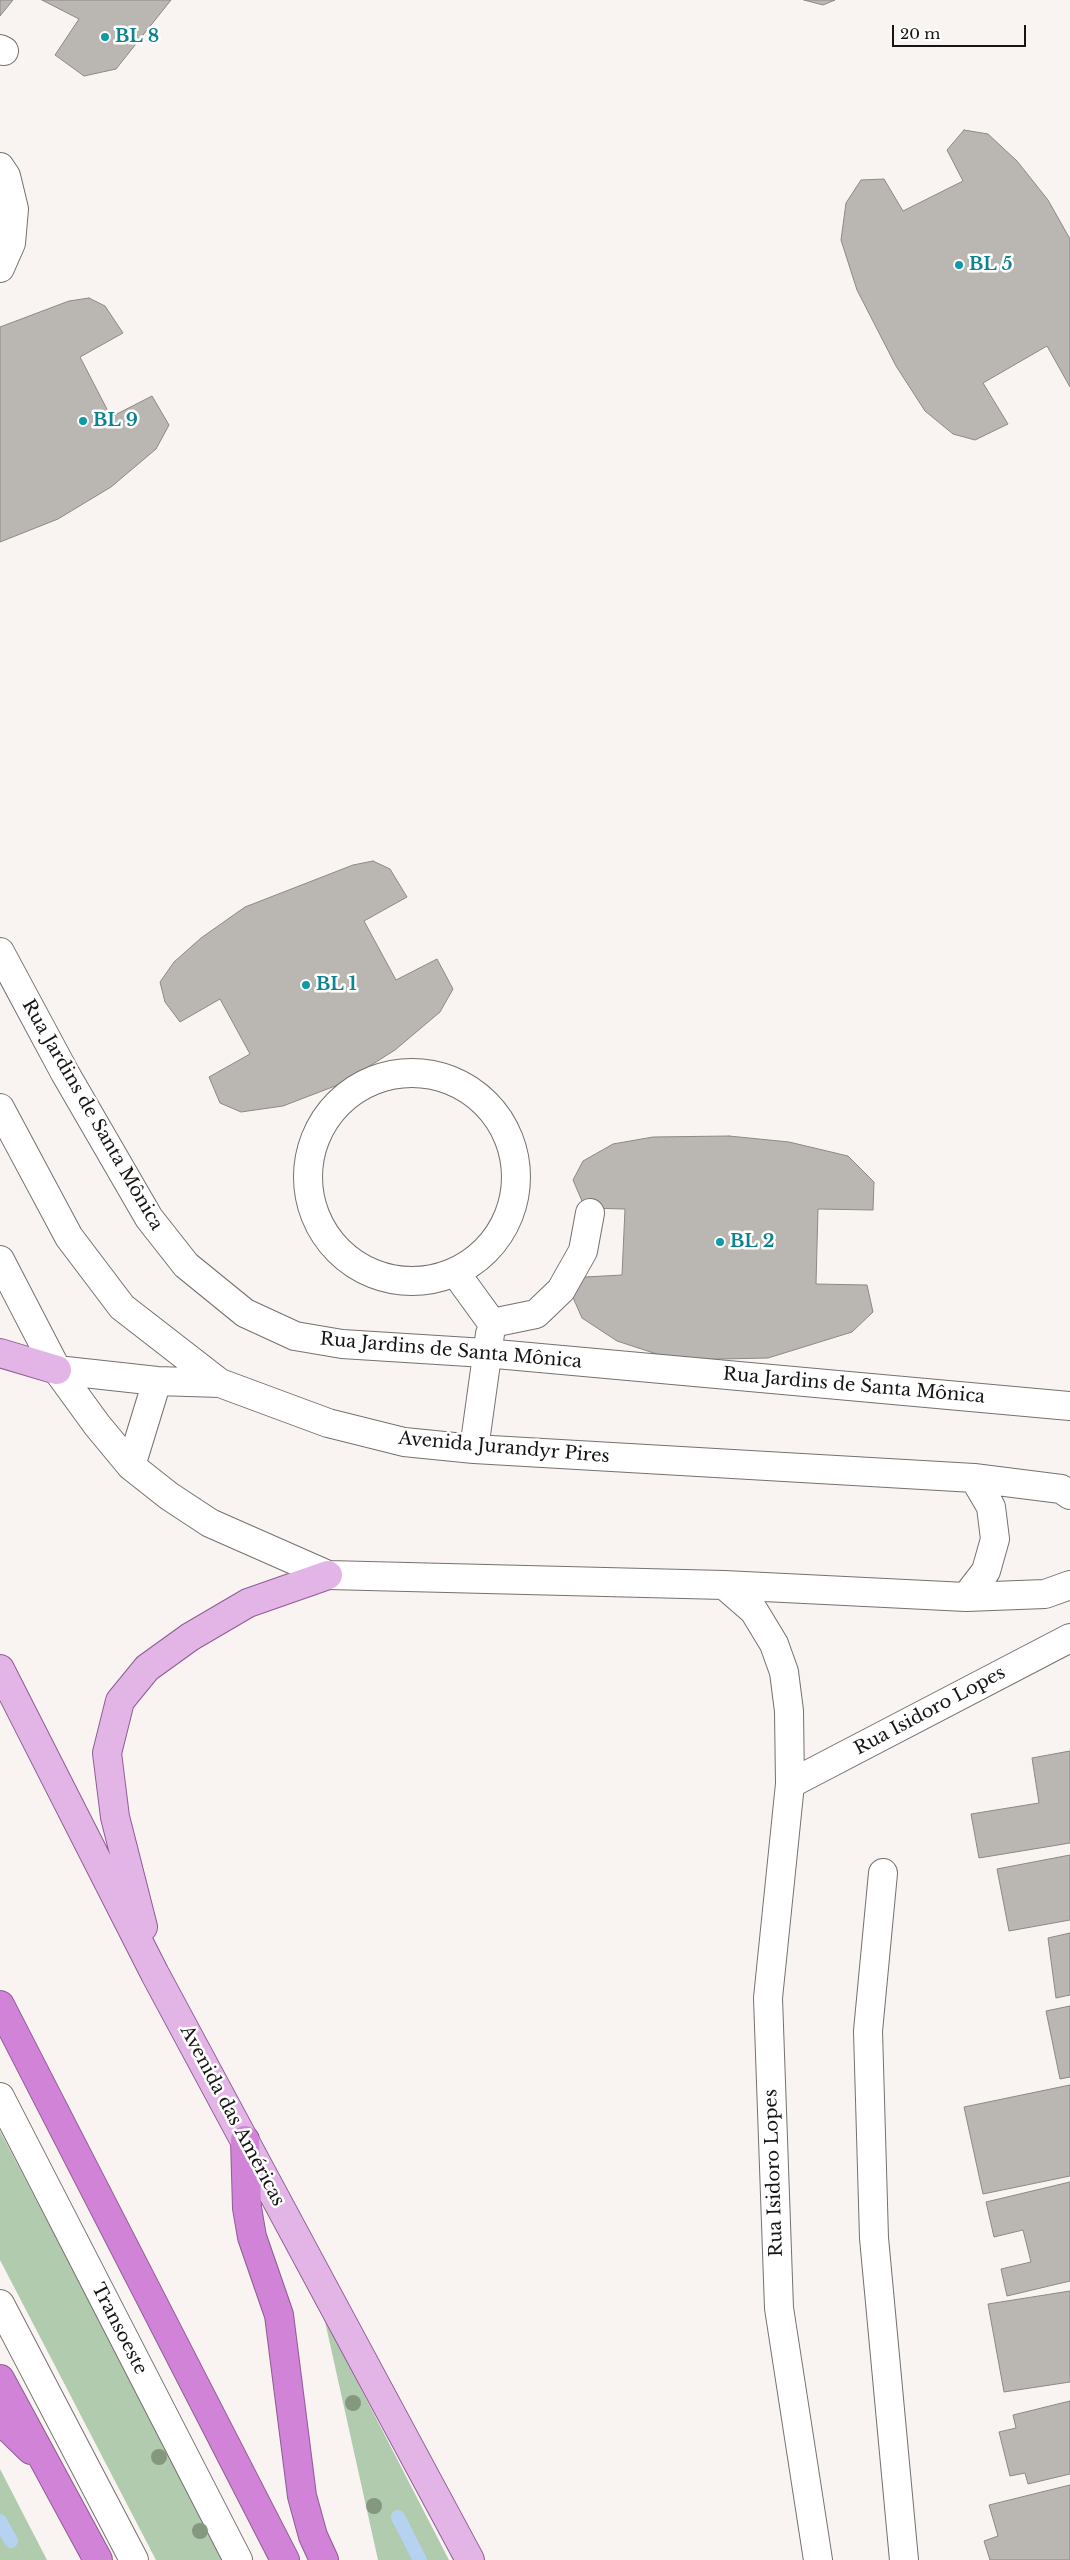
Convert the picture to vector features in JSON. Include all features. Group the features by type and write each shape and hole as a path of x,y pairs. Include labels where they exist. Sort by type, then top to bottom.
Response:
{"highway":[{"path":"0,2005 284,2560"},
{"path":"246,2140 247,2208 252,2237 278,2315 302,2496 313,2536 324,2560"},
{"path":"0,2378 98,2560"},
{"path":"0,2420 7,2429 47,2463"}],"main road":[{"path":"0,1353 57,1370"},
{"path":"155,1974 115,1817 107,1754 120,1701 147,1668 190,1636 248,1603 328,1575"},
{"name":"Avenida das Américas","path":"0,1669 155,1974 246,2140 470,2560"}],"street":[{"path":"0,167 6,176 14,209 11,243 0,268"},
{"name":"Rua Jardins de Santa Mônica","path":"0,952 65,1073 149,1218 194,1271 245,1313 295,1336 342,1344 485,1352 1070,1406"},
{"path":"405,1072 441,1076 474,1092 499,1118 514,1152 516,1188 506,1223 485,1252 455,1272 420,1281 384,1278 351,1261 338,1248 326,1235 311,1202 308,1166 318,1130 339,1101 369,1080 405,1072"},
{"name":"Avenida Jurandyr Pires","path":"0,1108 69,1238 122,1307 220,1383 328,1423 404,1442 474,1449 974,1478 1061,1489 1070,1495"},
{"path":"492,1323 536,1314 561,1290 583,1251 590,1213"},
{"path":"0,1260 57,1370 98,1426 131,1466 169,1496 210,1523 328,1575 724,1585 966,1597 1045,1594 1070,1585"},
{"path":"455,1272 492,1323 485,1352 474,1449"},
{"path":"57,1370 157,1381 220,1383"},
{"path":"131,1466 157,1381"},
{"path":"966,1597 986,1571 995,1539 991,1506 974,1478"},
{"name":"Rua Isidoro Lopes","path":"724,1585 754,1611 774,1644 784,1672 789,1711 790,1784 768,1998 779,2308 818,2560"},
{"name":"Rua Isidoro Lopes","path":"790,1784 1070,1638"},
{"path":"883,1873 868,2031 874,2238 904,2560"},
{"name":"Transoeste","path":"0,2097 238,2560"},
{"path":"0,2304 134,2560"}],"green space":[{"path":"0,2131 224,2560 156,2560 0,2260"},
{"path":"324,2317 449,2560 378,2560"},
{"path":"0,2469 47,2560 0,2560"}],"building":[{"path":"0,0 13,0 0,16"},
{"name":"BL 8","path":"42,0 171,0 116,69 84,76 55,55 79,19"},
{"path":"804,0 835,0 823,5"},
{"name":"BL 5","path":"964,130 988,134 1017,161 1048,200 1070,239 1070,387 1047,346 983,383 1008,424 975,440 953,434 925,411 896,366 857,290 841,240 846,203 861,180 884,179 903,211 963,181 947,150"},
{"name":"BL 9","path":"89,298 105,306 123,333 80,357 111,417 152,396 169,425 156,449 111,487 58,519 0,542 0,327 69,301"},
{"name":"BL 1","path":"373,861 390,869 407,897 364,921 396,980 437,959 453,989 440,1012 395,1050 343,1083 283,1106 241,1112 220,1103 209,1077 250,1054 220,999 180,1022 165,1002 160,982 174,962 201,938 245,907 353,865"},
{"name":"BL 2","path":"729,1136 789,1142 848,1156 874,1182 873,1210 818,1209 816,1284 867,1285 873,1312 852,1332 768,1358 675,1360 617,1341 582,1318 571,1293 585,1277 622,1275 625,1209 585,1208 573,1180 583,1161 613,1144 653,1137"},
{"path":"1070,1751 1070,1843 979,1858 971,1814 1039,1803 1032,1758"},
{"path":"1070,1855 1070,1920 1009,1931 997,1869"},
{"path":"1070,1933 1070,1995 1056,1998 1048,1938"},
{"path":"1070,2006 1070,2077 1060,2079 1046,2011"},
{"path":"1070,2085 1070,2176 983,2194 964,2107"},
{"path":"1070,2182 1070,2281 1007,2296 1001,2269 1031,2262 1023,2230 994,2237 986,2202"},
{"path":"1070,2291 1070,2382 1004,2392 988,2304"},
{"path":"1070,2401 1070,2474 1028,2484 1025,2473 1010,2476 999,2432 1016,2428 1013,2415"},
{"path":"1070,2485 1070,2560 990,2560 984,2541 998,2536 989,2505"}],"waterway":[{"path":"398,2517 420,2560"},
{"path":"0,2521 11,2541"}],"place":[{"name":"BL 8","path":"105,37"},
{"name":"BL 5","path":"959,265"},
{"name":"BL 9","path":"83,421"},
{"name":"BL 1","path":"306,985"},
{"name":"BL 2","path":"720,1242"}]}
